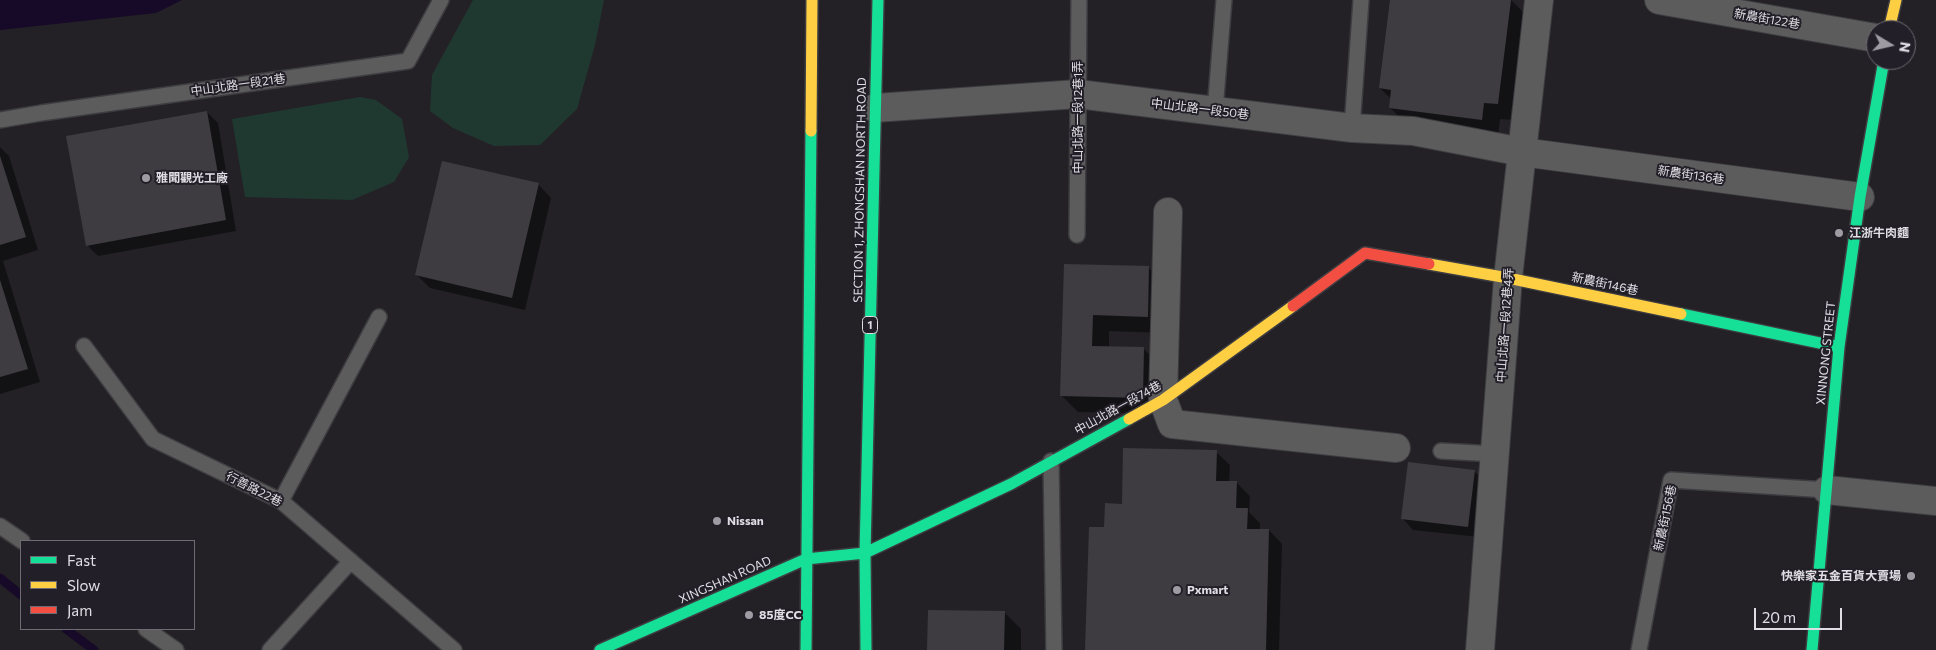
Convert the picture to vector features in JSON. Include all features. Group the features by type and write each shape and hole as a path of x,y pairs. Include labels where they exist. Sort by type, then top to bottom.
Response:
{"street":[{"path":"806,650 812,0"},
{"name":"SECTION 1, ZHONGSHAN NORTH ROAD","path":"866,650 865,553 878,0"},
{"name":"中山北路一段12巷4弄","path":"1480,650 1508,278 1539,0"},
{"name":"新農街122巷","path":"1659,0 1866,36"},
{"path":"1891,20 1896,0"},
{"name":"XINNONG STREET","path":"1812,650 1839,347 1860,197 1882,70"},
{"name":"中山北路一段50巷","path":"875,108 1078,94 1352,128 1413,131 1522,152"},
{"name":"新農街136巷","path":"1522,152 1860,197"},
{"path":"1168,212 1163,400 1172,424 1396,448"},
{"name":"中山北路一段74巷","path":"865,553 1011,484 1163,400 1365,254"},
{"name":"新農街146巷","path":"1365,254 1508,278 1839,347"},
{"path":"1827,490 1936,500"},
{"name":"XINGSHAN ROAD","path":"600,650 806,559 865,553"}],"lane":[{"name":"中山北路一段21巷","path":"0,120 408,61 441,0"},
{"name":"中山北路一段12巷1弄","path":"1077,235 1079,0"},
{"path":"1215,110 1224,0"},
{"path":"1352,128 1361,0"},
{"path":"281,501 379,317"},
{"name":"行善路22巷","path":"84,346 153,439 281,501 454,650"},
{"path":"1441,451 1495,454"},
{"path":"1050,461 1054,650"},
{"name":"新農街156巷","path":"1639,650 1671,480 1827,490"},
{"path":"0,526 21,540"},
{"path":"270,650 350,561"},
{"path":"147,630 176,650"}],"green space":[{"path":"473,0 604,0 595,45 577,109 540,145 494,146 453,128 430,111 432,75"},
{"path":"360,97 376,100 402,119 409,157 394,182 352,200 245,197 232,119"}],"shaded area":[{"path":"0,0 182,0 156,13 0,30"}],"building":[{"path":"1390,0 1511,0 1498,104 1484,103 1482,120 1389,108 1391,90 1379,88"},
{"name":"雅聞觀光工廠","path":"207,111 226,220 86,246 66,136"},
{"path":"0,156 26,237 0,245"},
{"path":"442,161 539,183 512,298 415,275"},
{"path":"1064,264 1149,266 1148,317 1093,315 1092,346 1144,347 1143,398 1060,396"},
{"path":"0,280 28,369 0,377"},
{"name":"Pxmart","path":"1123,448 1217,450 1216,481 1237,481 1236,508 1248,508 1247,529 1269,529 1266,650 1085,650 1089,527 1104,527 1105,503 1122,504"},
{"path":"1408,462 1475,470 1468,527 1401,519"},
{"path":"928,610 1005,611 1004,650 927,650"}],"waterway":[{"path":"0,578 20,594"},
{"path":"67,630 94,650"}],"traffic: fast":[{"path":"866,650 865,553 878,0"},
{"path":"1812,650 1839,347 1860,197 1882,70"},
{"path":"806,650 811,131"},
{"path":"1681,314 1839,347"},
{"path":"600,650 806,559 865,553 1011,484 1129,419"}],"traffic: slow":[{"path":"811,131 812,0"},
{"path":"1891,20 1896,0"},
{"path":"1429,264 1508,278 1681,314"},
{"path":"1129,419 1163,400 1293,306"}],"traffic: jam":[{"path":"1293,306 1365,253 1429,264"}],"place":[{"name":"雅聞觀光工廠","path":"146,178"},
{"name":"江浙牛肉麵","path":"1839,233"},
{"name":"Nissan","path":"717,521"},
{"name":"快樂家五金百貨大賣場","path":"1911,576"},
{"name":"Pxmart","path":"1177,590"},
{"name":"85度CC","path":"749,615"}]}
